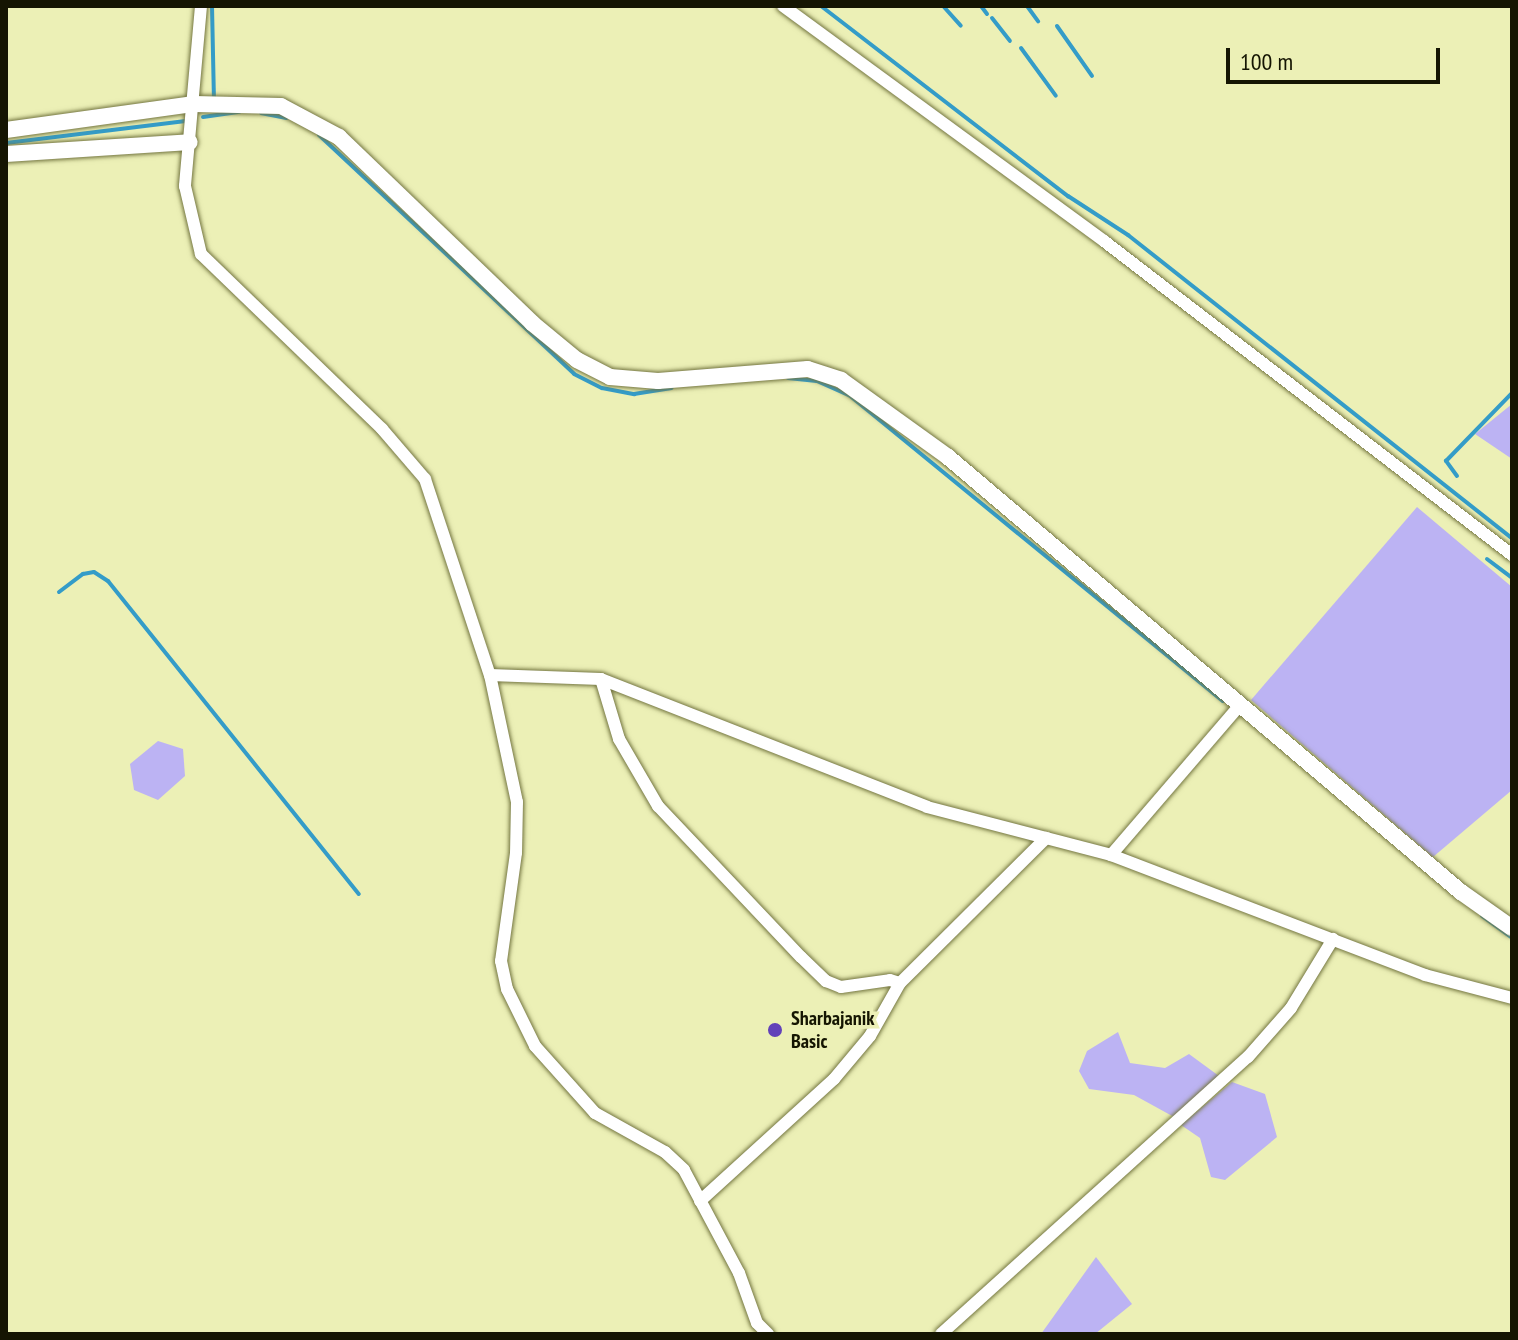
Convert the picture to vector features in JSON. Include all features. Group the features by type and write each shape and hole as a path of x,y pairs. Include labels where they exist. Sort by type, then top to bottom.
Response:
{"street":[{"path":"201,6 185,186 201,254 382,429 425,479 490,675 517,802 516,853 501,961 507,989 535,1046 595,1113 665,1152 684,1170 739,1273 757,1323 768,1334"},
{"path":"783,6 1104,241 1512,555"},
{"path":"6,130 194,104 281,106 339,137 532,323 577,360 610,377 658,381 808,369 841,380 948,457 1239,706 1512,928"},
{"path":"6,154 190,142"},
{"path":"490,675 601,679 927,807 1111,855 1425,975 1512,998"},
{"path":"601,679 619,739 658,806 801,957 826,981 841,987 890,980 900,983"},
{"path":"1111,855 1239,706"},
{"path":"700,1201 787,1127 852,1060 900,983 1046,838"},
{"path":"941,1334 1248,1057 1291,1008 1333,939"}],"shaded area":[{"path":"1512,404 1512,459 1475,434"},
{"path":"1417,507 1512,587 1512,790 1433,857 1251,700"},
{"path":"158,741 183,749 185,776 158,800 134,790 130,764"},
{"path":"1118,1032 1130,1063 1165,1068 1189,1054 1219,1076 1174,1117 1134,1095 1089,1089 1079,1071 1087,1051"},
{"path":"1232,1082 1265,1094 1277,1137 1225,1180 1211,1177 1200,1138 1181,1125"},
{"path":"1096,1257 1132,1304 1095,1334 1041,1334"}],"waterway":[{"path":"212,6 214,98"},
{"path":"821,6 1068,196 1128,235 1512,538"},
{"path":"981,6 987,14"},
{"path":"1027,6 1038,21"},
{"path":"944,7 961,26"},
{"path":"992,18 1010,41"},
{"path":"1057,26 1092,76"},
{"path":"1021,48 1056,96"},
{"path":"203,117 240,112"},
{"path":"261,113 287,118"},
{"path":"6,143 186,121"},
{"path":"319,135 574,374 602,388 634,394 672,388"},
{"path":"788,378 817,381 849,395 1223,701"},
{"path":"1457,476 1446,461 1512,393"},
{"path":"1487,559 1512,578"},
{"path":"59,592 83,574 94,572 108,581 359,894"},
{"path":"1482,916 1512,938"}],"place":[{"name":"Sharbajanik Basic","path":"775,1030"}]}
